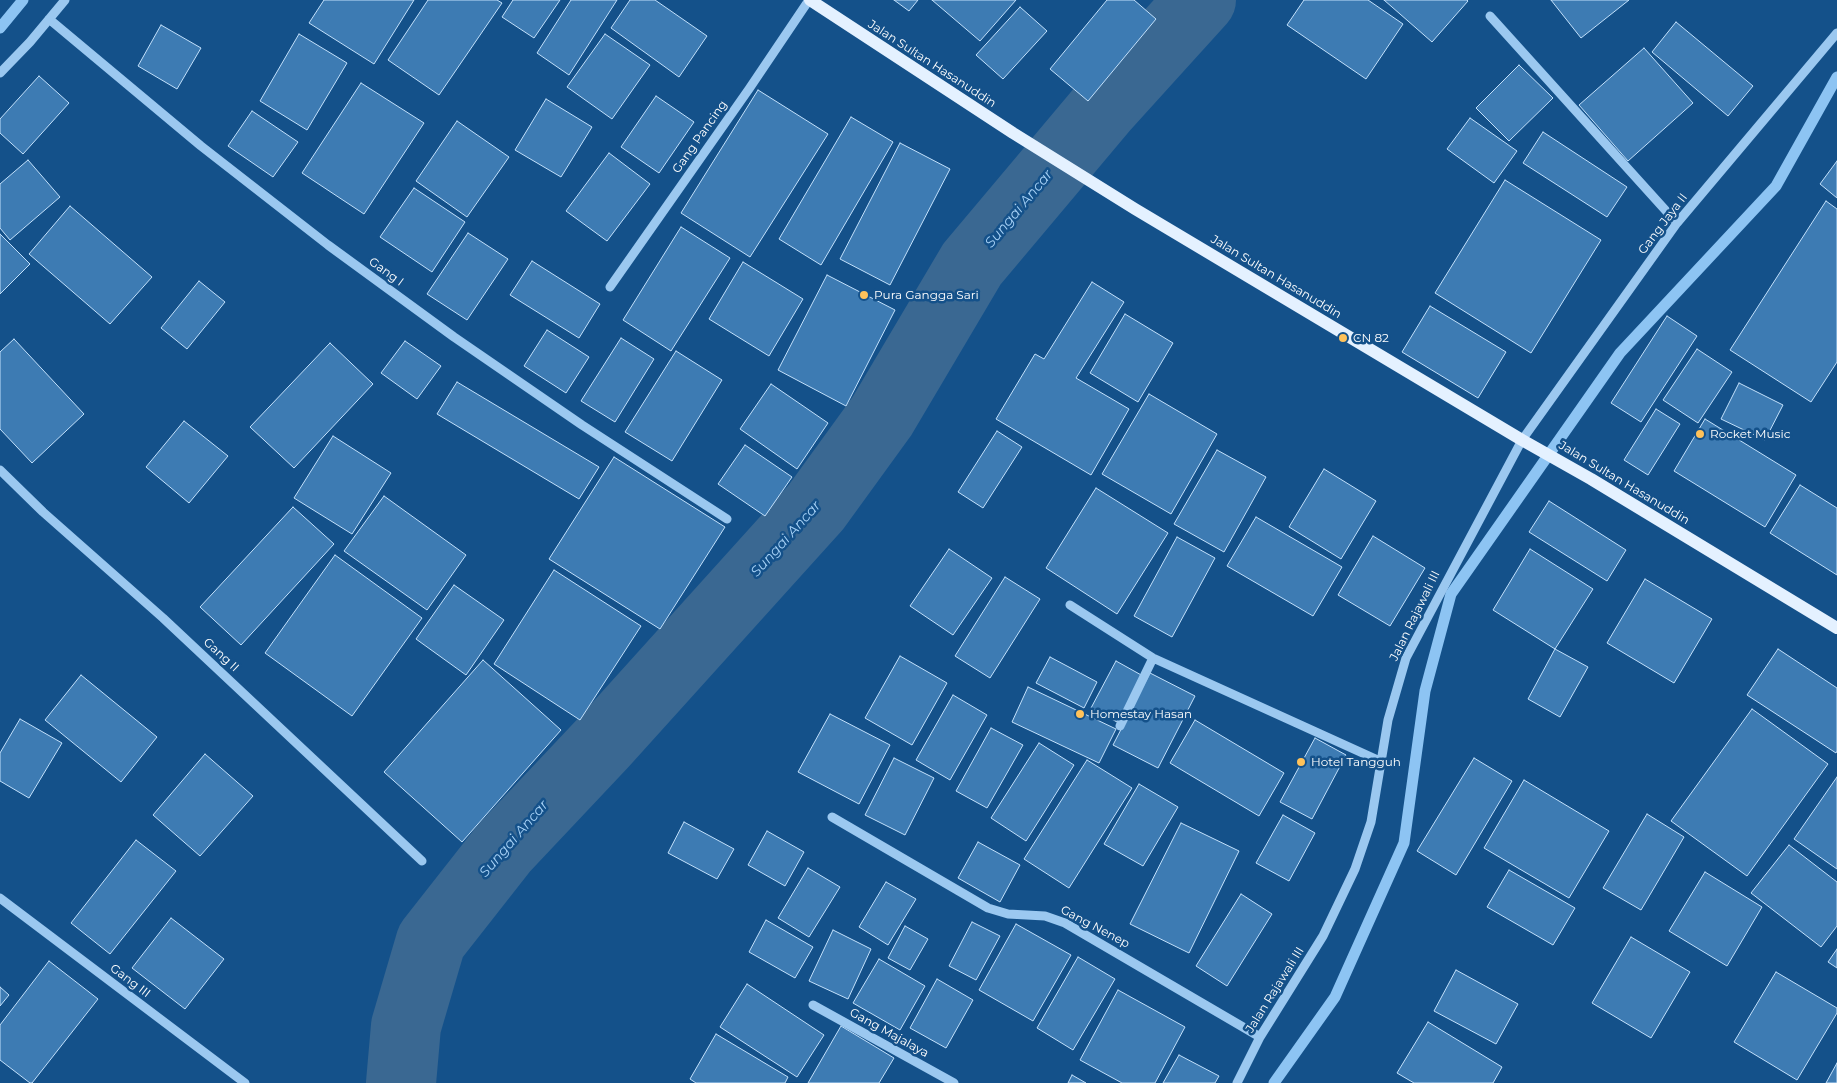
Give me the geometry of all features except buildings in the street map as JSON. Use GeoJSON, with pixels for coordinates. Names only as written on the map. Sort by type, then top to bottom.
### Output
{"type":"FeatureCollection","features":[{"type":"Feature","properties":{"kind":"main road","name":"Jalan Sultan Hasanuddin"},"geometry":{"type":"LineString","coordinates":[[809,0],[1013,133],[1134,209],[1522,440],[1591,479],[1837,628]]}},
{"type":"Feature","properties":{"kind":"street"},"geometry":{"type":"LineString","coordinates":[[0,72],[30,42],[65,0]]}},
{"type":"Feature","properties":{"kind":"street","name":"Gang Pancing"},"geometry":{"type":"LineString","coordinates":[[610,287],[749,90],[809,0]]}},
{"type":"Feature","properties":{"kind":"street"},"geometry":{"type":"LineString","coordinates":[[1490,16],[1677,223]]}},
{"type":"Feature","properties":{"kind":"street","name":"Gang I"},"geometry":{"type":"LineString","coordinates":[[49,19],[200,146],[328,245],[454,337],[558,409],[727,519]]}},
{"type":"Feature","properties":{"kind":"street","name":"Gang Jaya II"},"geometry":{"type":"LineString","coordinates":[[1522,440],[1677,223],[1837,33]]}},
{"type":"Feature","properties":{"kind":"street","name":"Jalan Rajawali III"},"geometry":{"type":"LineString","coordinates":[[1236,1083],[1260,1037],[1323,936],[1355,869],[1371,822],[1388,720],[1406,658],[1522,440]]}},
{"type":"Feature","properties":{"kind":"street","name":"Gang II"},"geometry":{"type":"LineString","coordinates":[[0,470],[43,512],[163,618],[422,861]]}},
{"type":"Feature","properties":{"kind":"street"},"geometry":{"type":"LineString","coordinates":[[1070,605],[1154,658],[1380,761]]}},
{"type":"Feature","properties":{"kind":"street"},"geometry":{"type":"LineString","coordinates":[[1120,726],[1154,658]]}},
{"type":"Feature","properties":{"kind":"street","name":"Gang Nenep"},"geometry":{"type":"LineString","coordinates":[[832,817],[988,908],[1008,914],[1045,916],[1065,923],[1260,1037]]}},
{"type":"Feature","properties":{"kind":"street","name":"Gang III"},"geometry":{"type":"LineString","coordinates":[[0,898],[245,1083]]}},
{"type":"Feature","properties":{"kind":"street","name":"Gang Majalaya"},"geometry":{"type":"LineString","coordinates":[[813,1005],[954,1083]]}},
{"type":"Feature","properties":{"kind":"waterway"},"geometry":{"type":"LineString","coordinates":[[0,28],[23,0]]}},
{"type":"Feature","properties":{"kind":"waterway","name":"Sungai Ancar"},"geometry":{"type":"LineString","coordinates":[[401,1083],[406,1026],[431,941],[504,848],[603,743],[816,507],[882,416],[972,264],[1104,107],[1201,0]]}},
{"type":"Feature","properties":{"kind":"waterway"},"geometry":{"type":"LineString","coordinates":[[1274,1083],[1335,997],[1404,843],[1425,691],[1451,594],[1620,353],[1776,186],[1837,77]]}},
{"type":"Feature","properties":{"kind":"place","name":"Pura Gangga Sari"},"geometry":{"type":"Point","coordinates":[864,295]}},
{"type":"Feature","properties":{"kind":"place","name":"CN 82"},"geometry":{"type":"Point","coordinates":[1343,338]}},
{"type":"Feature","properties":{"kind":"place","name":"Rocket Music"},"geometry":{"type":"Point","coordinates":[1700,434]}},
{"type":"Feature","properties":{"kind":"place","name":"Homestay Hasan"},"geometry":{"type":"Point","coordinates":[1080,714]}},
{"type":"Feature","properties":{"kind":"place","name":"Hotel Tangguh"},"geometry":{"type":"Point","coordinates":[1301,762]}}]}
